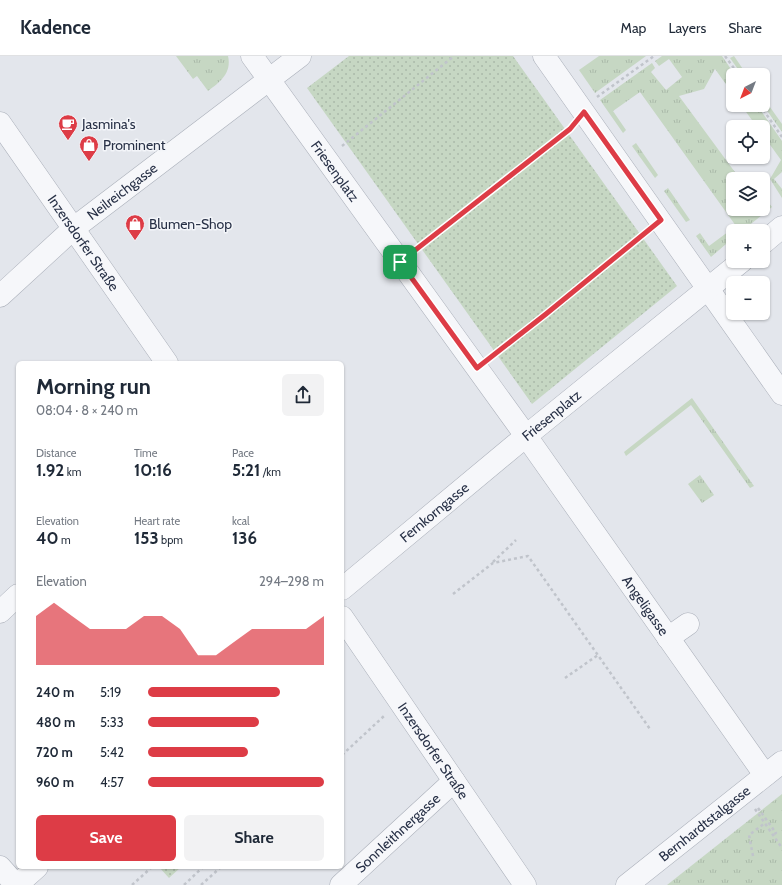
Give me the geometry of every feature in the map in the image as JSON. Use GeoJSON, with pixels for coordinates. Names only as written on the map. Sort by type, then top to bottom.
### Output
{"type":"FeatureCollection","features":[{"type":"Feature","properties":{"kind":"street"},"geometry":{"type":"LineString","coordinates":[[252,56],[269,81],[300,56]]}},
{"type":"Feature","properties":{"kind":"street"},"geometry":{"type":"LineString","coordinates":[[544,56],[661,220],[782,394]]}},
{"type":"Feature","properties":{"kind":"street","name":"Friesenplatz"},"geometry":{"type":"LineString","coordinates":[[269,81],[526,436],[709,289]]}},
{"type":"Feature","properties":{"kind":"street","name":"Neilreichgasse"},"geometry":{"type":"LineString","coordinates":[[0,296],[74,228],[269,81]]}},
{"type":"Feature","properties":{"kind":"street","name":"Inzersdorfer Straße"},"geometry":{"type":"LineString","coordinates":[[0,123],[166,361]]}},
{"type":"Feature","properties":{"kind":"street"},"geometry":{"type":"LineString","coordinates":[[770,237],[782,227]]}},
{"type":"Feature","properties":{"kind":"street"},"geometry":{"type":"LineString","coordinates":[[709,289],[734,268]]}},
{"type":"Feature","properties":{"kind":"street","name":"Fernkorngasse"},"geometry":{"type":"LineString","coordinates":[[344,587],[526,436]]}},
{"type":"Feature","properties":{"kind":"street","name":"Angeligasse"},"geometry":{"type":"LineString","coordinates":[[526,436],[765,775]]}},
{"type":"Feature","properties":{"kind":"street"},"geometry":{"type":"LineString","coordinates":[[0,612],[16,598]]}},
{"type":"Feature","properties":{"kind":"street","name":"Inzersdorfer Straße"},"geometry":{"type":"LineString","coordinates":[[344,620],[525,885]]}},
{"type":"Feature","properties":{"kind":"street"},"geometry":{"type":"LineString","coordinates":[[668,638],[688,624]]}},
{"type":"Feature","properties":{"kind":"street","name":"Bernhardtstalgasse"},"geometry":{"type":"LineString","coordinates":[[627,885],[782,762]]}},
{"type":"Feature","properties":{"kind":"street","name":"Sonnleithnergasse"},"geometry":{"type":"LineString","coordinates":[[341,885],[454,781]]}},
{"type":"Feature","properties":{"kind":"street"},"geometry":{"type":"LineString","coordinates":[[0,867],[16,885],[35,869]]}},
{"type":"Feature","properties":{"kind":"path"},"geometry":{"type":"LineString","coordinates":[[326,159],[454,56]]}},
{"type":"Feature","properties":{"kind":"path"},"geometry":{"type":"LineString","coordinates":[[400,262],[570,129],[595,98],[654,56]]}},
{"type":"Feature","properties":{"kind":"path"},"geometry":{"type":"LineString","coordinates":[[725,56],[734,68]]}},
{"type":"Feature","properties":{"kind":"path"},"geometry":{"type":"LineString","coordinates":[[765,112],[782,137]]}},
{"type":"Feature","properties":{"kind":"path"},"geometry":{"type":"LineString","coordinates":[[477,368],[661,220]]}},
{"type":"Feature","properties":{"kind":"path"},"geometry":{"type":"LineString","coordinates":[[453,594],[493,562],[516,540]]}},
{"type":"Feature","properties":{"kind":"path"},"geometry":{"type":"LineString","coordinates":[[493,562],[528,556],[650,729]]}},
{"type":"Feature","properties":{"kind":"path"},"geometry":{"type":"LineString","coordinates":[[565,678],[598,655]]}},
{"type":"Feature","properties":{"kind":"path"},"geometry":{"type":"LineString","coordinates":[[344,753],[400,702]]}},
{"type":"Feature","properties":{"kind":"path"},"geometry":{"type":"LineString","coordinates":[[755,809],[782,848]]}},
{"type":"Feature","properties":{"kind":"path"},"geometry":{"type":"LineString","coordinates":[[761,811],[776,833],[774,835]]}},
{"type":"Feature","properties":{"kind":"path"},"geometry":{"type":"LineString","coordinates":[[753,856],[750,835],[765,823]]}},
{"type":"Feature","properties":{"kind":"path"},"geometry":{"type":"LineString","coordinates":[[132,885],[150,869]]}},
{"type":"Feature","properties":{"kind":"path"},"geometry":{"type":"LineString","coordinates":[[184,885],[201,869]]}},
{"type":"Feature","properties":{"kind":"path"},"geometry":{"type":"LineString","coordinates":[[201,885],[218,869]]}},
{"type":"Feature","properties":{"kind":"green space"},"geometry":{"type":"Polygon","coordinates":[[[176,56],[228,56],[229,62],[227,72],[217,84],[208,91],[197,76],[193,79],[176,56]]]}},
{"type":"Feature","properties":{"kind":"green space"},"geometry":{"type":"Polygon","coordinates":[[[349,56],[513,56],[677,286],[532,404],[307,88],[349,56]]]}},
{"type":"Feature","properties":{"kind":"green space"},"geometry":{"type":"Polygon","coordinates":[[[599,56],[646,56],[595,93],[579,70],[599,56]]]}},
{"type":"Feature","properties":{"kind":"green space"},"geometry":{"type":"Polygon","coordinates":[[[662,56],[722,56],[730,68],[726,68],[726,84],[715,69],[704,89],[679,96],[726,160],[726,164],[729,164],[735,172],[726,172],[726,212],[640,92],[613,111],[626,130],[623,133],[600,100],[652,63],[655,68],[651,72],[666,90],[682,77],[669,59],[659,66],[655,61],[662,56]]]}},
{"type":"Feature","properties":{"kind":"green space"},"geometry":{"type":"Polygon","coordinates":[[[734,56],[742,68],[737,68],[730,58],[734,56]]]}},
{"type":"Feature","properties":{"kind":"green space"},"geometry":{"type":"Polygon","coordinates":[[[770,107],[782,124],[782,132],[768,112],[770,112],[770,107]]]}},
{"type":"Feature","properties":{"kind":"green space"},"geometry":{"type":"Polygon","coordinates":[[[746,112],[762,112],[767,120],[752,120],[746,112]]]}},
{"type":"Feature","properties":{"kind":"green space"},"geometry":{"type":"Polygon","coordinates":[[[770,124],[782,141],[782,172],[774,179],[782,189],[782,198],[770,179],[781,160],[770,145],[770,124]]]}},
{"type":"Feature","properties":{"kind":"green space"},"geometry":{"type":"Polygon","coordinates":[[[636,143],[658,175],[655,178],[632,146],[636,143]]]}},
{"type":"Feature","properties":{"kind":"green space"},"geometry":{"type":"Polygon","coordinates":[[[668,188],[690,220],[686,222],[664,191],[668,188]]]}},
{"type":"Feature","properties":{"kind":"green space"},"geometry":{"type":"Polygon","coordinates":[[[729,216],[761,216],[751,224],[735,224],[729,216]]]}},
{"type":"Feature","properties":{"kind":"green space"},"geometry":{"type":"Polygon","coordinates":[[[700,233],[709,246],[726,233],[726,244],[711,257],[696,236],[700,233]]]}},
{"type":"Feature","properties":{"kind":"green space"},"geometry":{"type":"Polygon","coordinates":[[[692,398],[754,486],[750,488],[691,405],[626,456],[624,452],[692,398]]]}},
{"type":"Feature","properties":{"kind":"green space"},"geometry":{"type":"Polygon","coordinates":[[[700,475],[714,495],[702,503],[688,484],[700,475]]]}},
{"type":"Feature","properties":{"kind":"green space"},"geometry":{"type":"Polygon","coordinates":[[[782,794],[782,885],[667,885],[782,794]]]}},
{"type":"Feature","properties":{"kind":"green space"},"geometry":{"type":"Polygon","coordinates":[[[161,869],[179,869],[169,878],[161,869]]]}},
{"type":"Feature","properties":{"kind":"place","name":"Jasmina's"},"geometry":{"type":"Point","coordinates":[68,141]}},
{"type":"Feature","properties":{"kind":"place","name":"Prominent"},"geometry":{"type":"Point","coordinates":[89,162]}},
{"type":"Feature","properties":{"kind":"place","name":"Blumen-Shop"},"geometry":{"type":"Point","coordinates":[135,241]}},
{"type":"Feature","properties":{"kind":"route"},"geometry":{"type":"LineString","coordinates":[[584,112],[661,220],[477,368],[400,262],[570,129],[584,112]]}}]}
